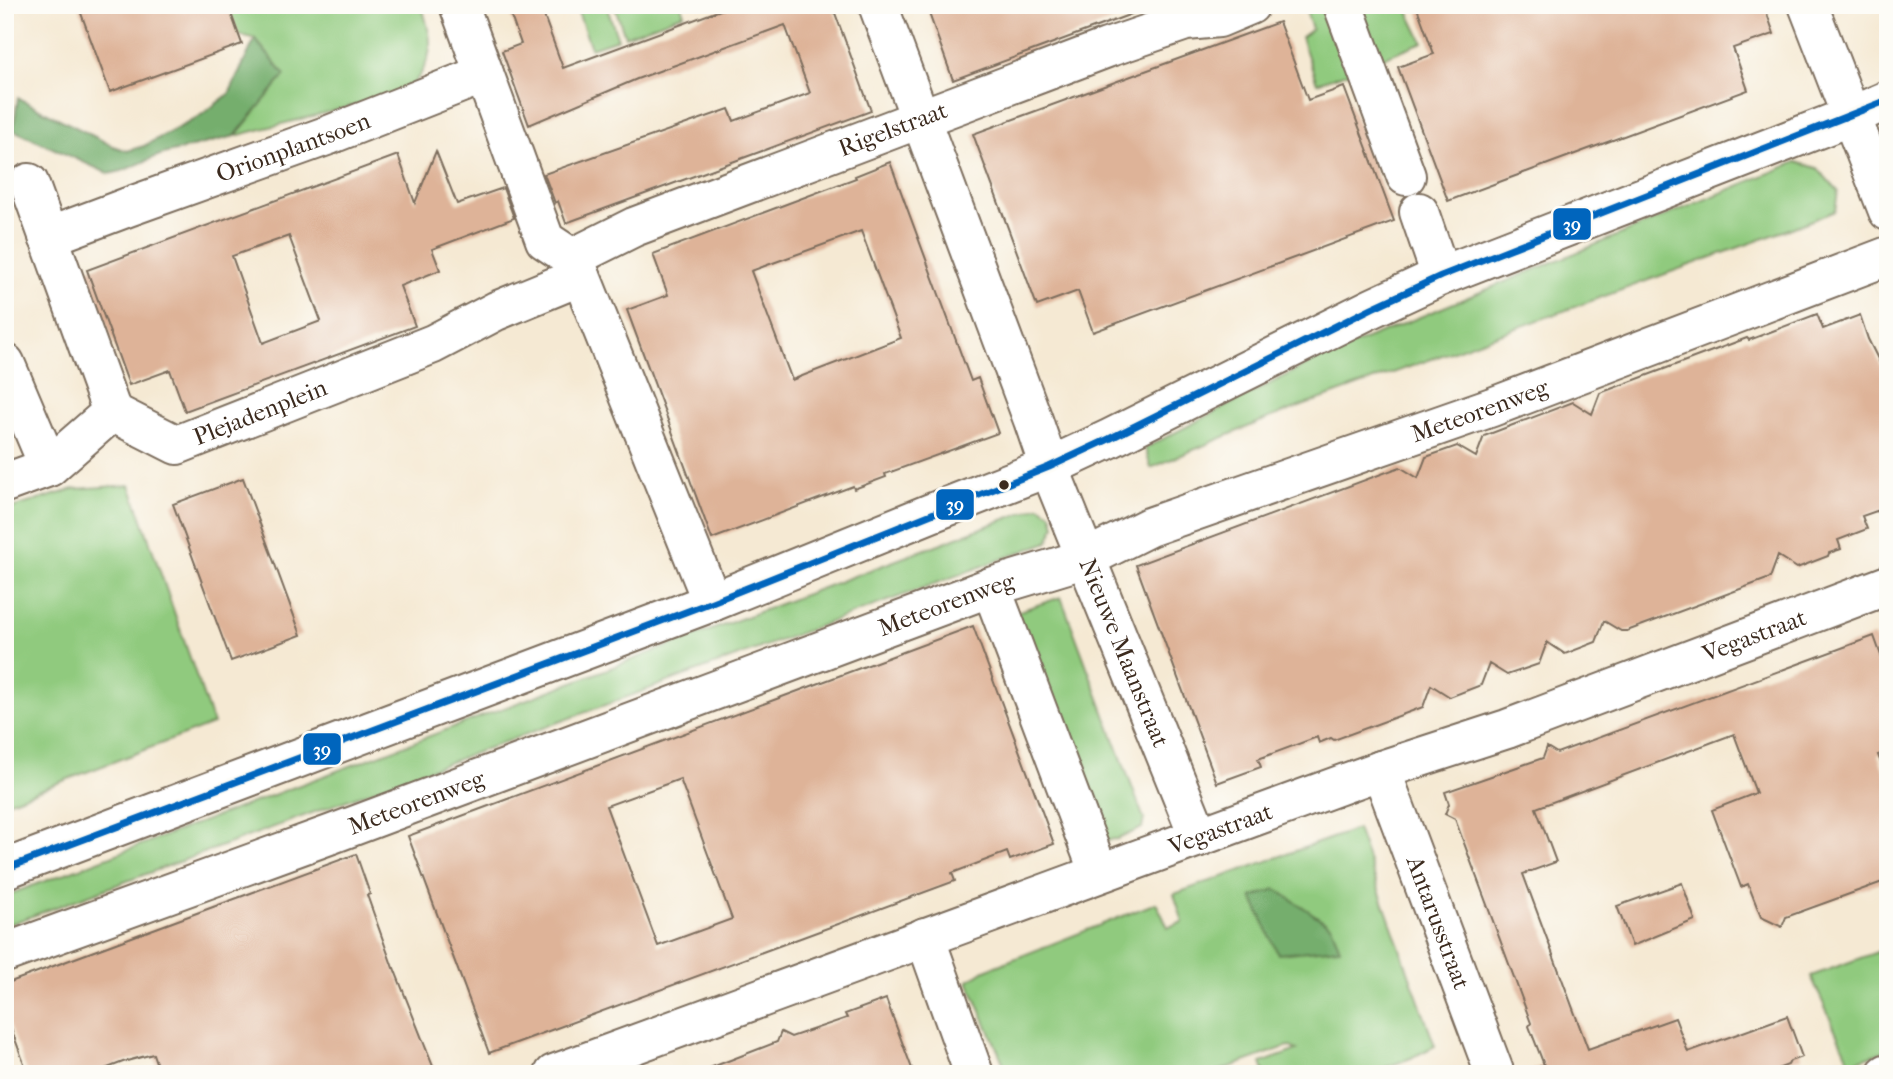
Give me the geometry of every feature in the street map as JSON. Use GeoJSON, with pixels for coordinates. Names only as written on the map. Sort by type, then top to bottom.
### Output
{"type":"FeatureCollection","features":[{"type":"Feature","properties":{"kind":"street"},"geometry":{"type":"LineString","coordinates":[[459,5],[545,240],[577,267],[712,602]]}},
{"type":"Feature","properties":{"kind":"street","name":"Nieuwe Maanstraat"},"geometry":{"type":"LineString","coordinates":[[878,5],[1049,467],[1199,837]]}},
{"type":"Feature","properties":{"kind":"street"},"geometry":{"type":"LineString","coordinates":[[1343,5],[1406,176]]}},
{"type":"Feature","properties":{"kind":"street"},"geometry":{"type":"LineString","coordinates":[[1808,5],[1888,211]]}},
{"type":"Feature","properties":{"kind":"street","name":"Rigelstraat"},"geometry":{"type":"LineString","coordinates":[[577,267],[634,228],[1107,48],[1228,9]]}},
{"type":"Feature","properties":{"kind":"street","name":"Orionplantsoen"},"geometry":{"type":"LineString","coordinates":[[48,237],[329,135],[484,74]]}},
{"type":"Feature","properties":{"kind":"street"},"geometry":{"type":"LineString","coordinates":[[5,869],[712,602],[1049,467],[1441,275],[1888,100]]}},
{"type":"Feature","properties":{"kind":"street"},"geometry":{"type":"LineString","coordinates":[[17,176],[99,218]]}},
{"type":"Feature","properties":{"kind":"street"},"geometry":{"type":"LineString","coordinates":[[5,482],[49,467],[112,412],[48,237],[17,176]]}},
{"type":"Feature","properties":{"kind":"street"},"geometry":{"type":"LineString","coordinates":[[1419,212],[1441,275]]}},
{"type":"Feature","properties":{"kind":"street","name":"Meteorenweg"},"geometry":{"type":"LineString","coordinates":[[5,953],[332,834],[990,587],[1087,558],[1149,527],[1492,407],[1888,256]]}},
{"type":"Feature","properties":{"kind":"street","name":"Plejadenplein"},"geometry":{"type":"LineString","coordinates":[[112,412],[177,445],[433,345],[577,267]]}},
{"type":"Feature","properties":{"kind":"street"},"geometry":{"type":"LineString","coordinates":[[5,363],[49,467]]}},
{"type":"Feature","properties":{"kind":"street","name":"Vegastraat"},"geometry":{"type":"LineString","coordinates":[[554,1074],[1381,770],[1507,729],[1888,585]]}},
{"type":"Feature","properties":{"kind":"street"},"geometry":{"type":"LineString","coordinates":[[990,587],[1099,873]]}},
{"type":"Feature","properties":{"kind":"street","name":"Antarusstraat"},"geometry":{"type":"LineString","coordinates":[[1381,770],[1495,1074]]}},
{"type":"Feature","properties":{"kind":"street"},"geometry":{"type":"LineString","coordinates":[[925,937],[974,1074]]}},
{"type":"Feature","properties":{"kind":"green space"},"geometry":{"type":"Polygon","coordinates":[[[140,5],[422,5],[430,40],[428,59],[422,72],[403,93],[235,136],[284,75],[255,39],[140,5]]]}},
{"type":"Feature","properties":{"kind":"green space"},"geometry":{"type":"Polygon","coordinates":[[[596,5],[606,5],[618,39],[591,48],[578,12],[596,5]]]}},
{"type":"Feature","properties":{"kind":"green space"},"geometry":{"type":"Polygon","coordinates":[[[614,5],[681,5],[684,14],[625,36],[614,5]]]}},
{"type":"Feature","properties":{"kind":"green space"},"geometry":{"type":"Polygon","coordinates":[[[1304,5],[1333,5],[1356,70],[1317,83],[1301,37],[1312,29],[1304,5]]]}},
{"type":"Feature","properties":{"kind":"green space"},"geometry":{"type":"Polygon","coordinates":[[[1354,5],[1405,5],[1423,42],[1375,61],[1354,5]]]}},
{"type":"Feature","properties":{"kind":"green space"},"geometry":{"type":"Polygon","coordinates":[[[255,39],[285,75],[235,136],[160,155],[109,174],[13,130],[18,98],[113,146],[127,151],[144,146],[197,118],[229,94],[255,39]]]}},
{"type":"Feature","properties":{"kind":"green space"},"geometry":{"type":"Polygon","coordinates":[[[1796,162],[1817,168],[1838,191],[1835,211],[1269,418],[1151,468],[1145,448],[1318,359],[1796,162]]]}},
{"type":"Feature","properties":{"kind":"green space"},"geometry":{"type":"Polygon","coordinates":[[[130,485],[213,724],[5,803],[5,510],[74,489],[130,485]]]}},
{"type":"Feature","properties":{"kind":"green space"},"geometry":{"type":"Polygon","coordinates":[[[1040,506],[1052,514],[1055,526],[1048,542],[5,926],[5,896],[1040,506]]]}},
{"type":"Feature","properties":{"kind":"green space"},"geometry":{"type":"Polygon","coordinates":[[[1061,597],[1144,819],[1142,828],[1118,839],[1101,840],[1016,612],[1061,597]]]}},
{"type":"Feature","properties":{"kind":"green space"},"geometry":{"type":"Polygon","coordinates":[[[1357,829],[1435,1046],[1368,1074],[1265,1074],[1261,1063],[1297,1050],[1288,1046],[1211,1074],[1008,1074],[968,981],[983,971],[1156,903],[1168,927],[1183,922],[1174,894],[1357,829]]]}},
{"type":"Feature","properties":{"kind":"green space"},"geometry":{"type":"Polygon","coordinates":[[[1276,889],[1331,926],[1340,948],[1278,954],[1252,897],[1276,889]]]}},
{"type":"Feature","properties":{"kind":"green space"},"geometry":{"type":"Polygon","coordinates":[[[1888,948],[1888,1050],[1850,1063],[1811,976],[1888,948]]]}},
{"type":"Feature","properties":{"kind":"building"},"geometry":{"type":"Polygon","coordinates":[[[78,5],[228,5],[242,44],[110,92],[78,5]]]}},
{"type":"Feature","properties":{"kind":"building"},"geometry":{"type":"Polygon","coordinates":[[[507,5],[540,5],[563,68],[734,5],[832,5],[871,111],[566,223],[544,174],[729,109],[734,121],[810,93],[785,25],[637,79],[529,125],[502,51],[521,44],[507,5]]]}},
{"type":"Feature","properties":{"kind":"building"},"geometry":{"type":"Polygon","coordinates":[[[926,5],[1144,5],[1145,9],[953,80],[926,5]]]}},
{"type":"Feature","properties":{"kind":"building"},"geometry":{"type":"Polygon","coordinates":[[[1416,5],[1764,5],[1774,34],[1733,48],[1748,90],[1448,201],[1398,67],[1434,54],[1416,5]]]}},
{"type":"Feature","properties":{"kind":"building"},"geometry":{"type":"Polygon","coordinates":[[[1279,22],[1308,100],[1344,87],[1394,221],[1093,332],[1078,291],[1037,306],[973,134],[1279,22]]]}},
{"type":"Feature","properties":{"kind":"building"},"geometry":{"type":"Polygon","coordinates":[[[436,151],[457,204],[503,188],[514,218],[432,249],[440,270],[400,286],[415,326],[185,411],[170,370],[129,385],[87,270],[398,155],[415,203],[436,151]],[[289,236],[232,256],[263,343],[321,321],[289,236]]]}},
{"type":"Feature","properties":{"kind":"building"},"geometry":{"type":"Polygon","coordinates":[[[890,162],[971,381],[978,378],[998,433],[885,474],[886,477],[854,489],[853,486],[712,539],[627,310],[668,295],[653,254],[856,178],[855,176],[890,162]],[[861,231],[751,271],[792,380],[901,338],[861,231]]]}},
{"type":"Feature","properties":{"kind":"building"},"geometry":{"type":"Polygon","coordinates":[[[1817,314],[1823,329],[1860,315],[1868,339],[1888,379],[1888,507],[1862,516],[1867,529],[1838,540],[1841,549],[1797,568],[1778,556],[1770,578],[1627,631],[1621,631],[1604,621],[1596,642],[1565,654],[1547,642],[1539,664],[1507,675],[1489,664],[1481,685],[1450,697],[1431,685],[1423,707],[1334,740],[1331,738],[1319,743],[1317,737],[1258,759],[1261,767],[1217,783],[1136,565],[1400,467],[1418,478],[1426,457],[1457,446],[1476,457],[1484,436],[1573,402],[1592,414],[1600,393],[1817,314]]]}},
{"type":"Feature","properties":{"kind":"building"},"geometry":{"type":"Polygon","coordinates":[[[243,478],[301,635],[231,661],[173,504],[243,478]]]}},
{"type":"Feature","properties":{"kind":"building"},"geometry":{"type":"Polygon","coordinates":[[[973,626],[1054,844],[1010,860],[1007,852],[952,873],[955,881],[489,1053],[408,836],[973,626]],[[680,779],[606,806],[658,946],[732,919],[680,779]]]}},
{"type":"Feature","properties":{"kind":"building"},"geometry":{"type":"Polygon","coordinates":[[[1874,636],[1888,675],[1888,752],[1878,755],[1888,782],[1888,880],[1786,917],[1782,927],[1761,917],[1748,884],[1741,887],[1712,810],[1756,793],[1734,734],[1536,808],[1556,862],[1523,874],[1588,1049],[1675,1018],[1688,1052],[1787,1016],[1802,1057],[1764,1074],[1532,1074],[1531,1070],[1544,1065],[1455,819],[1445,814],[1449,804],[1445,792],[1543,758],[1547,747],[1557,753],[1874,636]]]}},
{"type":"Feature","properties":{"kind":"building"},"geometry":{"type":"Polygon","coordinates":[[[356,854],[370,894],[367,895],[393,968],[436,1074],[160,1074],[153,1054],[92,1074],[28,1074],[5,1012],[5,984],[356,854]]]}},
{"type":"Feature","properties":{"kind":"building"},"geometry":{"type":"Polygon","coordinates":[[[1682,883],[1695,920],[1632,946],[1617,906],[1682,883]]]}},
{"type":"Feature","properties":{"kind":"building"},"geometry":{"type":"Polygon","coordinates":[[[886,999],[914,1074],[702,1074],[702,1071],[777,1042],[781,1032],[791,1037],[847,1018],[845,1014],[886,999]]]}},
{"type":"Feature","properties":{"kind":"transit line","name":"39"},"geometry":{"type":"LineString","coordinates":[[5,869],[712,602],[1049,467],[1441,276],[1888,100]]}}]}
